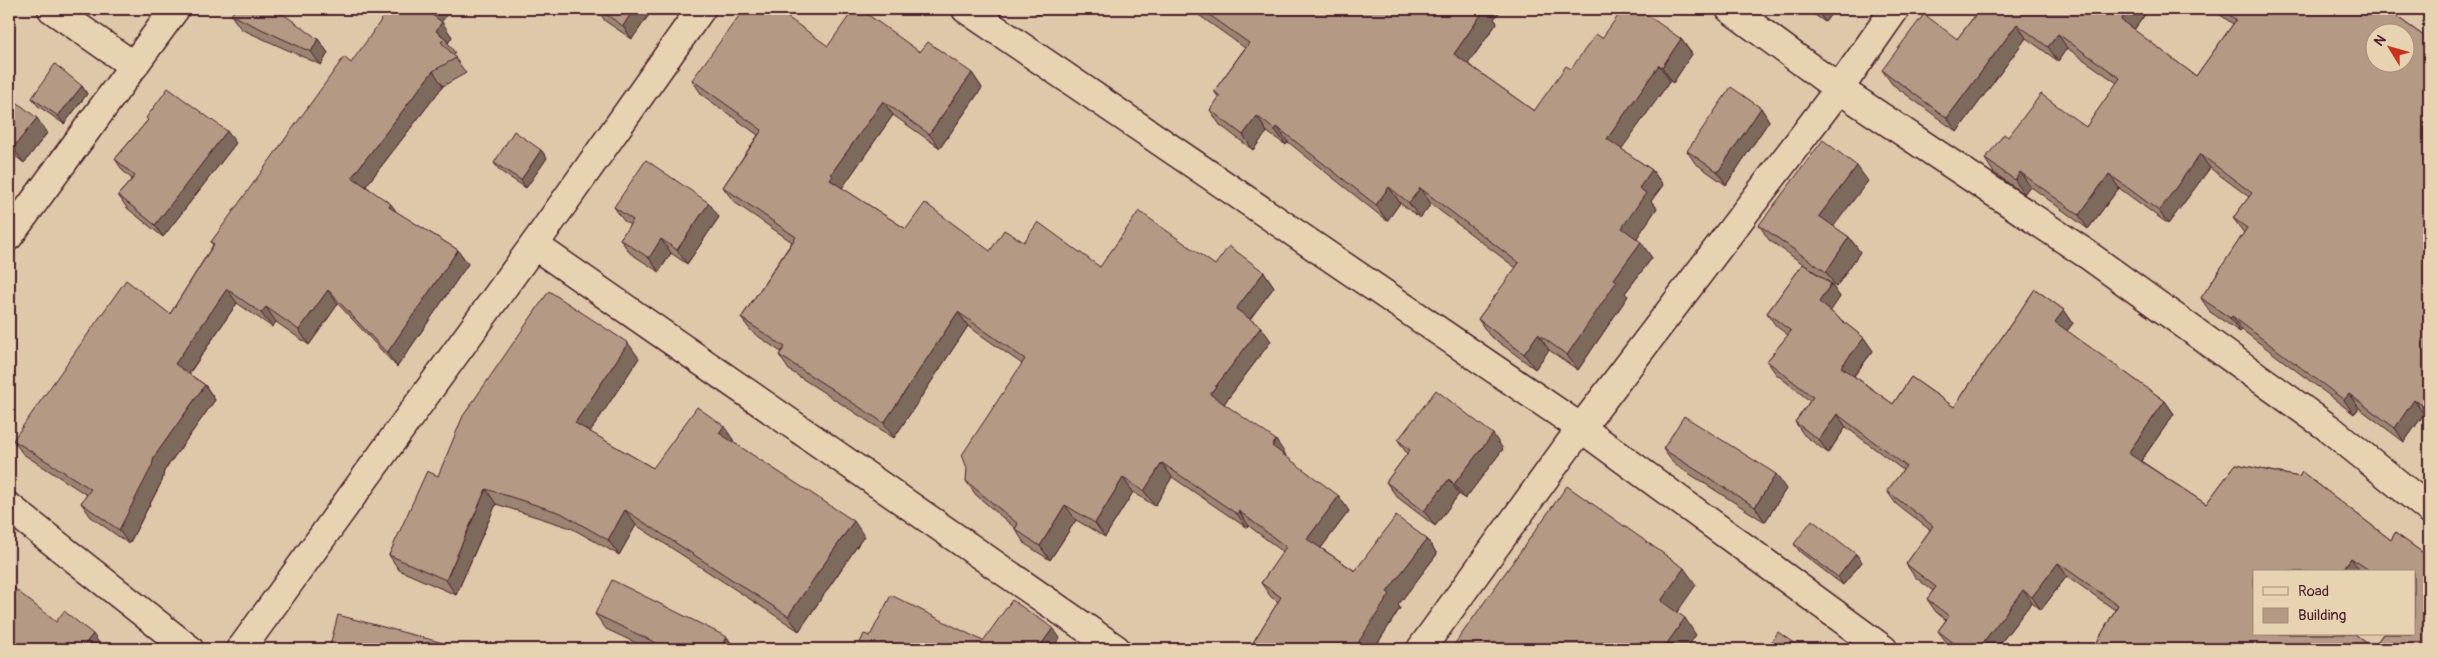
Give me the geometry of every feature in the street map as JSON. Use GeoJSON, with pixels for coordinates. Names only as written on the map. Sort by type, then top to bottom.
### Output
{"type":"FeatureCollection","features":[{"type":"Feature","properties":{"kind":"street"},"geometry":{"type":"LineString","coordinates":[[52,9],[134,66]]}},
{"type":"Feature","properties":{"kind":"street"},"geometry":{"type":"LineString","coordinates":[[9,236],[174,9]]}},
{"type":"Feature","properties":{"kind":"street"},"geometry":{"type":"LineString","coordinates":[[241,649],[534,245],[701,9]]}},
{"type":"Feature","properties":{"kind":"street"},"geometry":{"type":"LineString","coordinates":[[966,9],[1581,428],[1883,649]]}},
{"type":"Feature","properties":{"kind":"street"},"geometry":{"type":"LineString","coordinates":[[1730,9],[1839,89],[2088,255],[2330,429],[2429,509]]}},
{"type":"Feature","properties":{"kind":"street"},"geometry":{"type":"LineString","coordinates":[[1421,649],[1581,428],[1839,89],[1896,9]]}},
{"type":"Feature","properties":{"kind":"street"},"geometry":{"type":"LineString","coordinates":[[534,245],[1116,649]]}},
{"type":"Feature","properties":{"kind":"street"},"geometry":{"type":"LineString","coordinates":[[9,507],[189,649]]}},
{"type":"Feature","properties":{"kind":"building"},"geometry":{"type":"Polygon","coordinates":[[[235,9],[276,9],[318,39],[311,52],[231,15],[235,9]]]}},
{"type":"Feature","properties":{"kind":"building"},"geometry":{"type":"Polygon","coordinates":[[[389,9],[430,9],[428,12],[442,22],[436,31],[445,38],[441,42],[456,58],[433,71],[352,177],[391,204],[389,207],[458,250],[387,353],[328,290],[299,330],[266,307],[261,313],[227,289],[175,364],[205,385],[154,457],[152,466],[119,530],[81,503],[91,489],[13,440],[126,280],[170,314],[214,244],[211,242],[344,57],[351,63],[389,9]]]}},
{"type":"Feature","properties":{"kind":"building"},"geometry":{"type":"Polygon","coordinates":[[[598,9],[634,9],[623,26],[598,9]]]}},
{"type":"Feature","properties":{"kind":"building"},"geometry":{"type":"Polygon","coordinates":[[[744,9],[776,9],[828,46],[854,9],[860,9],[920,52],[928,42],[972,73],[929,134],[883,101],[831,174],[833,176],[830,180],[906,229],[925,203],[990,251],[1004,230],[1024,242],[1038,222],[1100,267],[1139,211],[1215,265],[1229,246],[1264,272],[1236,309],[1261,327],[1210,394],[1276,440],[1272,446],[1339,496],[1307,539],[1355,571],[1396,516],[1427,539],[1387,592],[1390,594],[1354,649],[1249,649],[1281,597],[1261,583],[1286,547],[1239,511],[1237,514],[1162,463],[1144,491],[1123,478],[1095,523],[1065,505],[1040,546],[1015,529],[1018,524],[966,481],[967,468],[962,455],[1025,359],[958,312],[884,423],[779,355],[785,347],[741,318],[796,237],[723,187],[762,130],[692,80],[744,9]]]}},
{"type":"Feature","properties":{"kind":"building"},"geometry":{"type":"Polygon","coordinates":[[[1201,9],[1485,9],[1454,54],[1534,111],[1566,66],[1571,69],[1596,34],[1602,38],[1623,9],[1631,9],[1637,12],[1639,9],[1681,39],[1662,67],[1659,65],[1607,139],[1652,170],[1639,188],[1646,193],[1622,228],[1641,242],[1614,279],[1617,281],[1567,355],[1538,334],[1524,354],[1478,319],[1519,263],[1420,188],[1409,203],[1389,187],[1376,205],[1277,127],[1275,130],[1257,116],[1243,135],[1210,110],[1220,96],[1214,91],[1249,43],[1201,9]]]}},
{"type":"Feature","properties":{"kind":"building"},"geometry":{"type":"Polygon","coordinates":[[[1980,9],[2129,9],[2121,20],[2196,76],[2236,20],[2221,9],[2386,9],[2404,22],[2366,22],[2366,72],[2416,72],[2416,30],[2429,38],[2429,393],[2421,405],[2414,400],[2395,428],[2349,394],[2344,400],[2232,316],[2230,318],[2201,298],[2247,228],[2233,218],[2252,193],[2200,154],[2159,211],[2109,174],[2079,215],[2020,172],[2015,180],[1985,159],[2004,134],[2008,137],[2041,94],[2086,127],[2120,78],[2058,34],[2048,47],[2017,24],[1947,118],[1882,70],[1924,14],[1957,39],[1980,9]]]}},
{"type":"Feature","properties":{"kind":"building"},"geometry":{"type":"Polygon","coordinates":[[[55,64],[82,86],[58,116],[32,98],[55,64]]]}},
{"type":"Feature","properties":{"kind":"building"},"geometry":{"type":"Polygon","coordinates":[[[1731,87],[1761,108],[1718,172],[1687,151],[1731,87]]]}},
{"type":"Feature","properties":{"kind":"building"},"geometry":{"type":"Polygon","coordinates":[[[168,88],[227,131],[155,225],[118,195],[135,176],[115,159],[148,120],[146,118],[168,88]]]}},
{"type":"Feature","properties":{"kind":"building"},"geometry":{"type":"Polygon","coordinates":[[[9,96],[37,118],[13,148],[9,144],[9,96]]]}},
{"type":"Feature","properties":{"kind":"building"},"geometry":{"type":"Polygon","coordinates":[[[514,131],[541,150],[521,180],[494,163],[514,131]]]}},
{"type":"Feature","properties":{"kind":"building"},"geometry":{"type":"Polygon","coordinates":[[[1823,140],[1857,166],[1819,216],[1849,237],[1826,272],[1759,225],[1823,140]]]}},
{"type":"Feature","properties":{"kind":"building"},"geometry":{"type":"Polygon","coordinates":[[[646,160],[709,203],[677,250],[661,239],[649,258],[620,239],[633,220],[614,207],[646,160]]]}},
{"type":"Feature","properties":{"kind":"building"},"geometry":{"type":"Polygon","coordinates":[[[1803,264],[1831,284],[1819,302],[1864,338],[1841,367],[1893,404],[1911,377],[1954,407],[2035,289],[2064,310],[2055,322],[2165,401],[2128,453],[2206,504],[2236,464],[2299,477],[2302,472],[2391,540],[2395,533],[2429,557],[2429,649],[2093,649],[2118,605],[2058,563],[2032,597],[2023,590],[1978,649],[1962,649],[1938,631],[1949,616],[1927,599],[1936,587],[1906,564],[1933,526],[1887,491],[1906,466],[1837,414],[1819,440],[1795,422],[1813,397],[1767,361],[1791,331],[1767,313],[1803,264]]]}},
{"type":"Feature","properties":{"kind":"building"},"geometry":{"type":"Polygon","coordinates":[[[549,291],[628,343],[575,423],[653,468],[697,407],[724,426],[719,433],[854,521],[788,616],[625,510],[608,540],[561,513],[486,489],[446,580],[389,555],[427,471],[438,476],[463,416],[549,291]]]}},
{"type":"Feature","properties":{"kind":"building"},"geometry":{"type":"Polygon","coordinates":[[[1436,390],[1493,434],[1454,484],[1449,479],[1424,511],[1386,482],[1410,450],[1398,440],[1436,390]]]}},
{"type":"Feature","properties":{"kind":"building"},"geometry":{"type":"Polygon","coordinates":[[[1684,416],[1776,474],[1755,507],[1663,449],[1684,416]]]}},
{"type":"Feature","properties":{"kind":"building"},"geometry":{"type":"Polygon","coordinates":[[[1567,486],[1684,568],[1661,601],[1685,618],[1663,649],[1451,649],[1567,486]]]}},
{"type":"Feature","properties":{"kind":"building"},"geometry":{"type":"Polygon","coordinates":[[[1812,520],[1856,554],[1838,577],[1794,544],[1812,520]]]}},
{"type":"Feature","properties":{"kind":"building"},"geometry":{"type":"Polygon","coordinates":[[[612,580],[727,637],[721,649],[669,649],[595,614],[612,580]]]}},
{"type":"Feature","properties":{"kind":"building"},"geometry":{"type":"Polygon","coordinates":[[[9,584],[56,622],[64,611],[93,634],[81,649],[9,649],[9,584]]]}},
{"type":"Feature","properties":{"kind":"building"},"geometry":{"type":"Polygon","coordinates":[[[891,595],[983,641],[1012,600],[1053,628],[1040,646],[1045,649],[857,649],[864,634],[870,636],[891,595]]]}},
{"type":"Feature","properties":{"kind":"building"},"geometry":{"type":"Polygon","coordinates":[[[338,615],[466,649],[329,649],[338,615]]]}},
{"type":"Feature","properties":{"kind":"building"},"geometry":{"type":"Polygon","coordinates":[[[1778,632],[1802,649],[1767,649],[1778,632]]]}}]}
